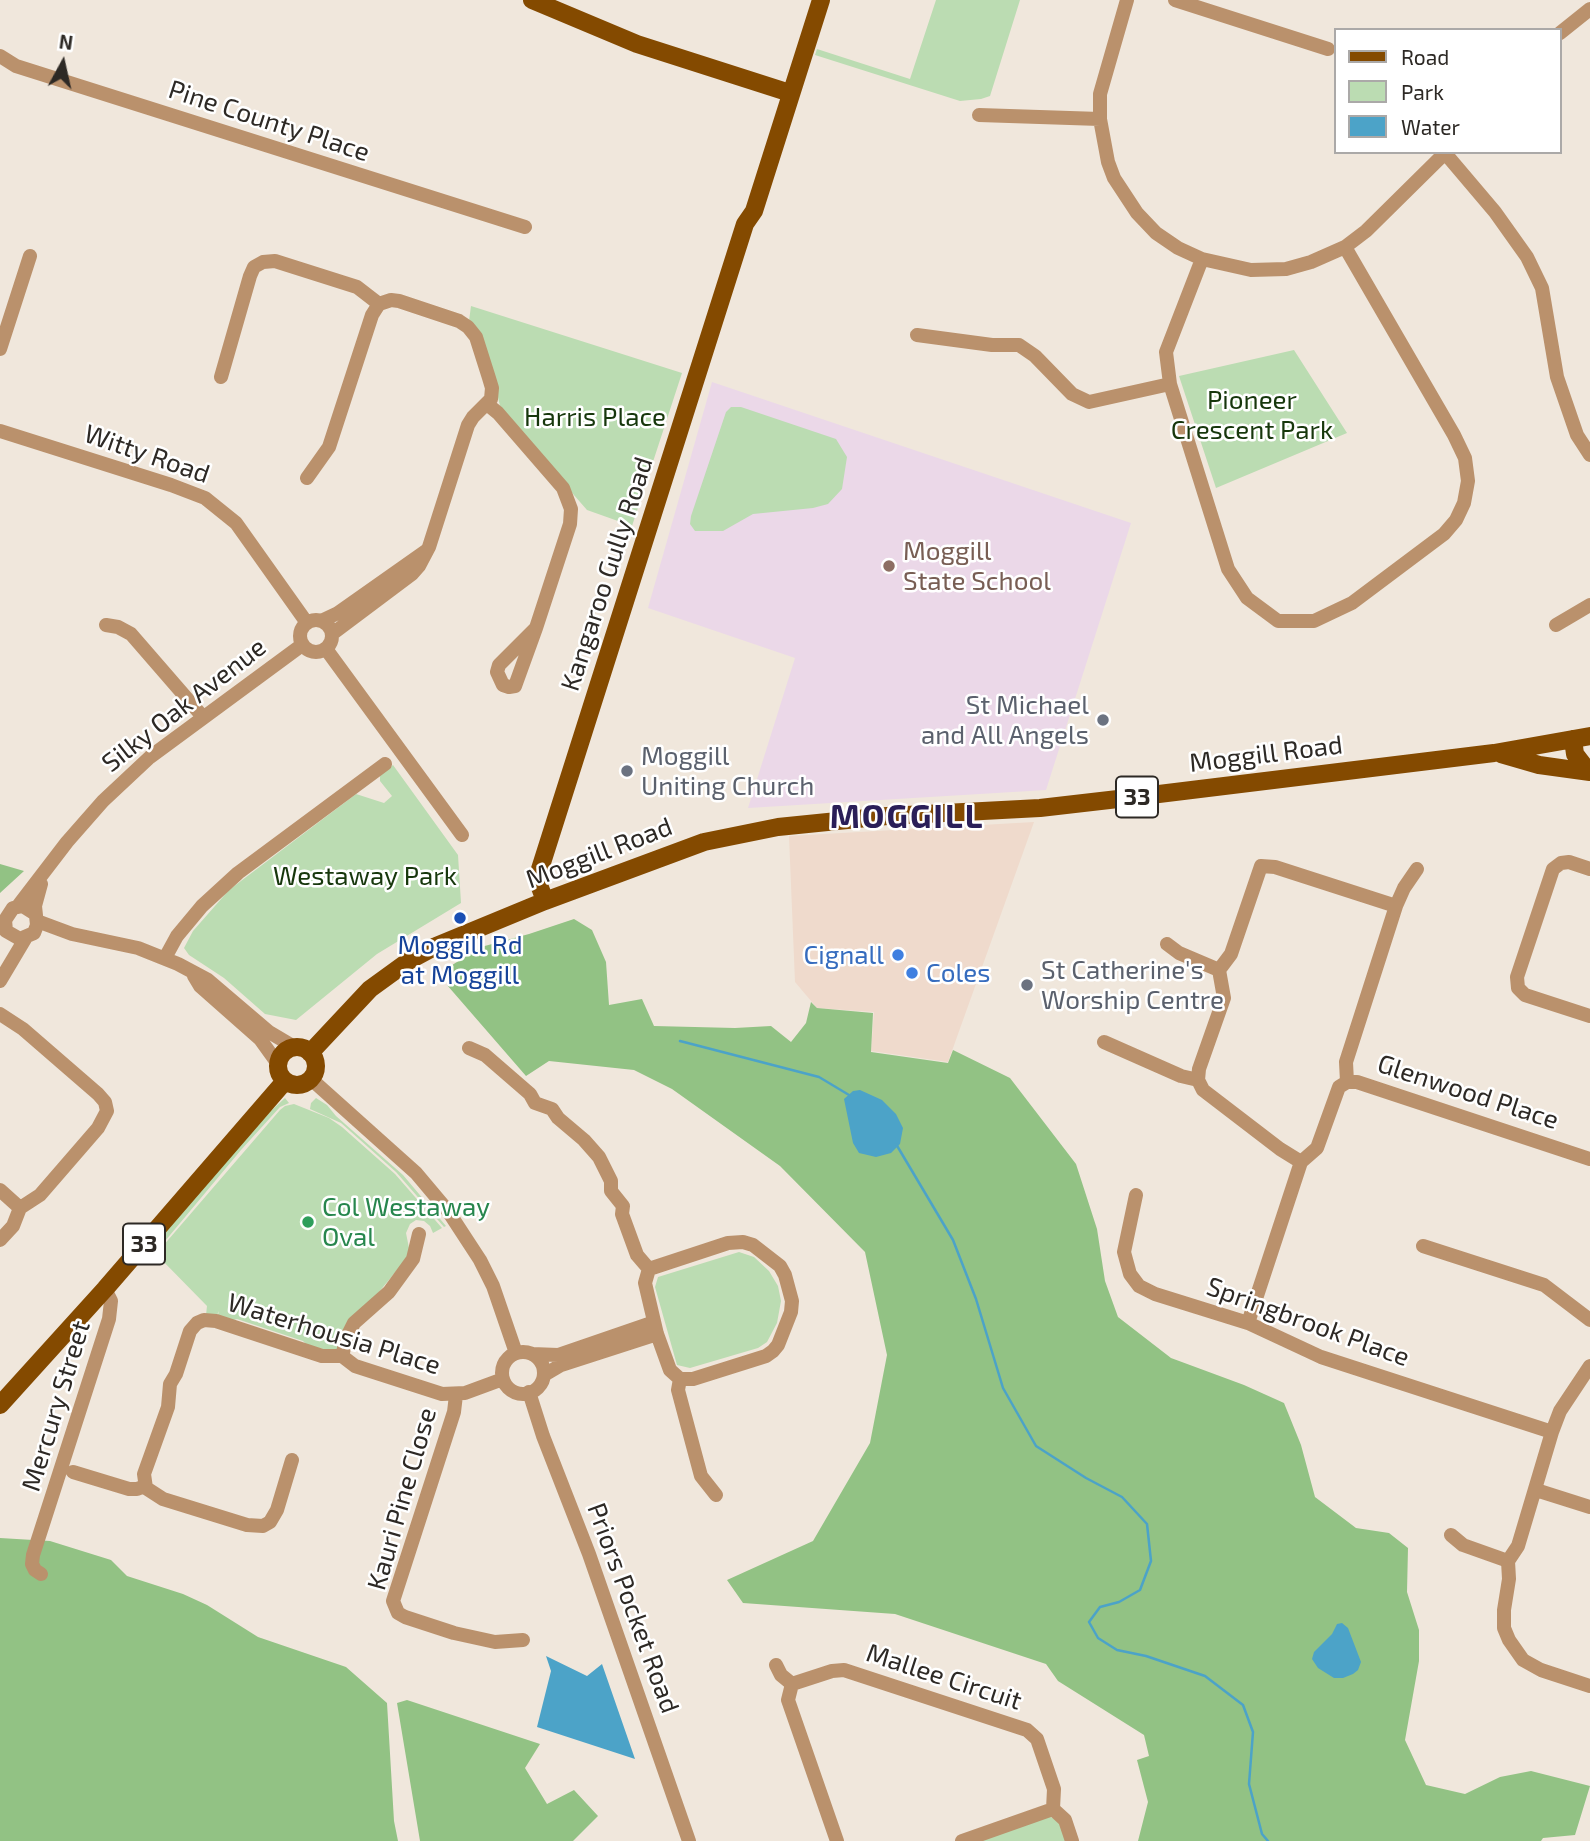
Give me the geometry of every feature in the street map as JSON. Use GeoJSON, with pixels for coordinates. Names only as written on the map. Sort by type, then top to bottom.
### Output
{"type":"FeatureCollection","features":[{"type":"Feature","properties":{"kind":"main road"},"geometry":{"type":"LineString","coordinates":[[533,0],[637,44],[785,92]]}},
{"type":"Feature","properties":{"kind":"main road","name":"Kangaroo Gully Road"},"geometry":{"type":"LineString","coordinates":[[785,92],[808,0]]}},
{"type":"Feature","properties":{"kind":"main road","name":"Kangaroo Gully Road"},"geometry":{"type":"LineString","coordinates":[[545,901],[538,882],[540,869],[745,224],[745,208],[785,92],[821,0]]}},
{"type":"Feature","properties":{"kind":"main road"},"geometry":{"type":"LineString","coordinates":[[1581,738],[1575,754],[1590,772]]}},
{"type":"Feature","properties":{"kind":"main road","name":"Moggill Road"},"geometry":{"type":"LineString","coordinates":[[303,1050],[370,989],[410,960],[465,933],[705,842],[763,828],[887,816],[1052,807],[1494,752],[1581,738]]}},
{"type":"Feature","properties":{"kind":"main road","name":"Moggill Road"},"geometry":{"type":"LineString","coordinates":[[1494,752],[1539,765],[1590,772]]}},
{"type":"Feature","properties":{"kind":"main road"},"geometry":{"type":"LineString","coordinates":[[281,1072],[295,1085],[311,1079],[316,1069],[303,1050]]}},
{"type":"Feature","properties":{"kind":"main road","name":"33"},"geometry":{"type":"LineString","coordinates":[[0,1405],[104,1289],[281,1072],[284,1053],[303,1050]]}},
{"type":"Feature","properties":{"kind":"street"},"geometry":{"type":"LineString","coordinates":[[1127,0],[1100,94],[1100,120],[1108,162],[1114,178],[1137,213],[1156,233],[1178,248],[1202,259],[1251,270],[1286,269],[1311,262],[1345,247],[1366,231],[1444,154]]}},
{"type":"Feature","properties":{"kind":"street"},"geometry":{"type":"LineString","coordinates":[[1175,0],[1328,49]]}},
{"type":"Feature","properties":{"kind":"street"},"geometry":{"type":"LineString","coordinates":[[1562,32],[1587,16]]}},
{"type":"Feature","properties":{"kind":"street","name":"Pine County Place"},"geometry":{"type":"LineString","coordinates":[[0,56],[16,66],[525,227]]}},
{"type":"Feature","properties":{"kind":"street"},"geometry":{"type":"LineString","coordinates":[[979,114],[1100,120]]}},
{"type":"Feature","properties":{"kind":"street"},"geometry":{"type":"LineString","coordinates":[[1446,154],[1495,212],[1527,257],[1542,288],[1557,377],[1577,435],[1590,455]]}},
{"type":"Feature","properties":{"kind":"street"},"geometry":{"type":"LineString","coordinates":[[1202,259],[1166,352],[1170,384],[1228,569],[1247,598],[1278,621],[1314,621],[1352,603],[1437,539],[1456,520],[1464,503],[1468,481],[1465,458],[1454,435],[1345,247]]}},
{"type":"Feature","properties":{"kind":"street"},"geometry":{"type":"LineString","coordinates":[[0,349],[30,257]]}},
{"type":"Feature","properties":{"kind":"street"},"geometry":{"type":"LineString","coordinates":[[221,377],[250,276],[254,267],[263,262],[275,261],[357,287],[379,304]]}},
{"type":"Feature","properties":{"kind":"street"},"geometry":{"type":"LineString","coordinates":[[307,478],[329,447],[372,315],[379,304],[391,300],[459,321],[476,337],[492,388],[491,399],[468,425],[427,550],[412,574],[332,634],[331,643],[326,649],[316,653],[302,645],[301,631],[314,622],[338,614],[427,550]]}},
{"type":"Feature","properties":{"kind":"street"},"geometry":{"type":"LineString","coordinates":[[917,335],[992,345],[1019,345],[1035,356],[1072,394],[1089,402],[1170,384]]}},
{"type":"Feature","properties":{"kind":"street"},"geometry":{"type":"LineString","coordinates":[[487,404],[498,413],[563,488],[572,509],[570,524],[536,628]]}},
{"type":"Feature","properties":{"kind":"street","name":"Witty Road"},"geometry":{"type":"LineString","coordinates":[[0,431],[205,498],[236,523],[314,622],[328,626],[332,634]]}},
{"type":"Feature","properties":{"kind":"street"},"geometry":{"type":"LineString","coordinates":[[1556,625],[1590,605]]}},
{"type":"Feature","properties":{"kind":"street"},"geometry":{"type":"LineString","coordinates":[[106,625],[118,627],[131,634],[203,717]]}},
{"type":"Feature","properties":{"kind":"street","name":"Silky Oak Avenue"},"geometry":{"type":"LineString","coordinates":[[0,943],[9,911],[18,906],[46,873],[67,842],[103,801],[150,757],[302,645]]}},
{"type":"Feature","properties":{"kind":"street"},"geometry":{"type":"LineString","coordinates":[[326,649],[462,835]]}},
{"type":"Feature","properties":{"kind":"street"},"geometry":{"type":"LineString","coordinates":[[165,958],[177,936],[202,906],[238,873],[385,764]]}},
{"type":"Feature","properties":{"kind":"street"},"geometry":{"type":"LineString","coordinates":[[1590,869],[1569,862],[1561,863],[1553,870],[1517,977],[1518,988],[1525,995],[1590,1016]]}},
{"type":"Feature","properties":{"kind":"street"},"geometry":{"type":"LineString","coordinates":[[1301,1162],[1210,1096],[1198,1080],[1199,1069],[1224,998],[1219,970],[1231,954],[1261,866],[1275,867],[1396,906]]}},
{"type":"Feature","properties":{"kind":"street"},"geometry":{"type":"LineString","coordinates":[[1347,1082],[1346,1062],[1396,906],[1417,869]]}},
{"type":"Feature","properties":{"kind":"street","name":"Silky Oak Avenue"},"geometry":{"type":"LineString","coordinates":[[0,981],[32,926],[46,873]]}},
{"type":"Feature","properties":{"kind":"street"},"geometry":{"type":"LineString","coordinates":[[18,906],[27,907],[32,926]]}},
{"type":"Feature","properties":{"kind":"street"},"geometry":{"type":"LineString","coordinates":[[5,925],[10,935],[20,939],[32,926]]}},
{"type":"Feature","properties":{"kind":"street"},"geometry":{"type":"LineString","coordinates":[[32,926],[138,948],[165,958],[208,980],[269,1032],[303,1050]]}},
{"type":"Feature","properties":{"kind":"street"},"geometry":{"type":"LineString","coordinates":[[1167,944],[1179,953],[1219,970]]}},
{"type":"Feature","properties":{"kind":"street"},"geometry":{"type":"LineString","coordinates":[[191,972],[200,986],[260,1039],[281,1072]]}},
{"type":"Feature","properties":{"kind":"street"},"geometry":{"type":"LineString","coordinates":[[0,1014],[23,1028],[98,1094],[105,1102],[107,1111],[98,1128],[40,1195],[20,1208],[13,1226],[0,1240]]}},
{"type":"Feature","properties":{"kind":"street"},"geometry":{"type":"LineString","coordinates":[[1104,1042],[1181,1076],[1198,1080]]}},
{"type":"Feature","properties":{"kind":"street"},"geometry":{"type":"LineString","coordinates":[[469,1048],[485,1055],[530,1094],[535,1103],[552,1110],[592,1148],[610,1178],[611,1191],[623,1206],[622,1214],[637,1255],[649,1269]]}},
{"type":"Feature","properties":{"kind":"street"},"geometry":{"type":"LineString","coordinates":[[311,1079],[416,1173],[455,1220],[493,1286],[516,1353]]}},
{"type":"Feature","properties":{"kind":"street","name":"Glenwood Place"},"geometry":{"type":"LineString","coordinates":[[1248,1323],[1301,1162],[1317,1148],[1339,1087],[1347,1082],[1357,1082],[1590,1159]]}},
{"type":"Feature","properties":{"kind":"street"},"geometry":{"type":"LineString","coordinates":[[0,1190],[20,1208]]}},
{"type":"Feature","properties":{"kind":"street","name":"Springbrook Place"},"geometry":{"type":"LineString","coordinates":[[1136,1195],[1124,1252],[1130,1274],[1139,1286],[1155,1294],[1248,1323],[1321,1357],[1552,1433]]}},
{"type":"Feature","properties":{"kind":"street"},"geometry":{"type":"LineString","coordinates":[[342,1356],[354,1323],[389,1292],[413,1259],[419,1234]]}},
{"type":"Feature","properties":{"kind":"street"},"geometry":{"type":"LineString","coordinates":[[743,1242],[753,1245],[780,1266],[792,1301],[791,1312],[778,1345],[766,1356],[693,1379],[680,1379],[670,1370],[655,1328],[645,1283],[649,1269],[728,1243],[743,1242]]}},
{"type":"Feature","properties":{"kind":"street"},"geometry":{"type":"LineString","coordinates":[[1423,1246],[1544,1285],[1590,1320]]}},
{"type":"Feature","properties":{"kind":"street","name":"Mercury Street"},"geometry":{"type":"LineString","coordinates":[[41,1574],[32,1564],[33,1555],[109,1320],[111,1301],[104,1289]]}},
{"type":"Feature","properties":{"kind":"street","name":"Waterhousia Place"},"geometry":{"type":"LineString","coordinates":[[145,1486],[144,1474],[169,1402],[170,1384],[190,1331],[197,1322],[215,1321],[322,1356],[342,1356],[355,1366],[442,1394],[456,1395],[503,1379]]}},
{"type":"Feature","properties":{"kind":"street"},"geometry":{"type":"LineString","coordinates":[[655,1328],[561,1365],[544,1375],[538,1387],[529,1392],[513,1391],[503,1379],[504,1363],[516,1353],[558,1355],[655,1328]]}},
{"type":"Feature","properties":{"kind":"street"},"geometry":{"type":"LineString","coordinates":[[532,1354],[542,1365],[544,1375]]}},
{"type":"Feature","properties":{"kind":"street"},"geometry":{"type":"LineString","coordinates":[[1590,1366],[1560,1411],[1552,1433],[1518,1546],[1508,1561],[1509,1579],[1504,1610],[1504,1628],[1513,1648],[1523,1660],[1541,1670],[1590,1686]]}},
{"type":"Feature","properties":{"kind":"street"},"geometry":{"type":"LineString","coordinates":[[680,1379],[678,1390],[701,1476],[716,1495]]}},
{"type":"Feature","properties":{"kind":"street","name":"Priors Pocket Road"},"geometry":{"type":"LineString","coordinates":[[529,1392],[543,1436],[589,1554],[688,1841]]}},
{"type":"Feature","properties":{"kind":"street","name":"Kauri Pine Close"},"geometry":{"type":"LineString","coordinates":[[456,1395],[454,1412],[393,1601],[398,1613],[440,1629],[478,1640],[523,1640]]}},
{"type":"Feature","properties":{"kind":"street"},"geometry":{"type":"LineString","coordinates":[[73,1472],[129,1489],[145,1486],[152,1494],[163,1499],[247,1525],[263,1526],[270,1522],[277,1510],[292,1460]]}},
{"type":"Feature","properties":{"kind":"street"},"geometry":{"type":"LineString","coordinates":[[1536,1490],[1590,1507]]}},
{"type":"Feature","properties":{"kind":"street"},"geometry":{"type":"LineString","coordinates":[[1451,1535],[1463,1545],[1508,1561]]}},
{"type":"Feature","properties":{"kind":"street"},"geometry":{"type":"LineString","coordinates":[[776,1665],[781,1675],[792,1684],[788,1700],[837,1841]]}},
{"type":"Feature","properties":{"kind":"street","name":"Mallee Circuit"},"geometry":{"type":"LineString","coordinates":[[792,1684],[832,1671],[844,1670],[1027,1730],[1037,1740],[1054,1789],[1054,1809]]}},
{"type":"Feature","properties":{"kind":"street"},"geometry":{"type":"LineString","coordinates":[[962,1841],[1054,1809],[1065,1820],[1072,1841]]}},
{"type":"Feature","properties":{"kind":"shaded area","name":"Moggill State School"},"geometry":{"type":"Polygon","coordinates":[[[712,382],[1131,523],[1046,790],[748,808],[795,658],[648,608],[712,382]]]}},
{"type":"Feature","properties":{"kind":"shaded area"},"geometry":{"type":"Polygon","coordinates":[[[1034,822],[948,1062],[871,1051],[874,1012],[817,1008],[795,982],[789,836],[1034,822]]]}},
{"type":"Feature","properties":{"kind":"green space"},"geometry":{"type":"Polygon","coordinates":[[[936,0],[1020,0],[990,96],[960,101],[815,55],[817,49],[910,79],[936,0]]]}},
{"type":"Feature","properties":{"kind":"green space","name":"Harris Place"},"geometry":{"type":"Polygon","coordinates":[[[471,306],[682,373],[632,526],[587,510],[500,406],[494,380],[469,321],[471,306]]]}},
{"type":"Feature","properties":{"kind":"green space","name":"Pioneer Crescent Park"},"geometry":{"type":"Polygon","coordinates":[[[1294,350],[1347,433],[1216,488],[1179,376],[1294,350]]]}},
{"type":"Feature","properties":{"kind":"green space"},"geometry":{"type":"Polygon","coordinates":[[[731,407],[741,407],[836,439],[847,457],[842,489],[828,504],[753,514],[723,531],[695,531],[690,524],[691,516],[726,412],[731,407]]]}},
{"type":"Feature","properties":{"kind":"green space","name":"Westaway Park"},"geometry":{"type":"Polygon","coordinates":[[[393,765],[458,855],[461,903],[377,954],[296,1020],[265,1014],[224,978],[189,955],[184,948],[193,931],[229,890],[356,794],[384,803],[392,796],[380,781],[380,775],[393,765]]]}},
{"type":"Feature","properties":{"kind":"green space"},"geometry":{"type":"Polygon","coordinates":[[[0,864],[24,871],[0,893],[0,864]]]}},
{"type":"Feature","properties":{"kind":"green space"},"geometry":{"type":"Polygon","coordinates":[[[574,919],[592,930],[606,962],[609,1005],[642,999],[654,1026],[771,1026],[791,1042],[806,1023],[811,1002],[817,1008],[873,1013],[871,1052],[948,1063],[953,1050],[1010,1078],[1076,1164],[1097,1229],[1105,1281],[1118,1317],[1171,1358],[1284,1403],[1301,1445],[1315,1497],[1356,1528],[1389,1533],[1408,1548],[1407,1592],[1419,1630],[1419,1661],[1405,1740],[1426,1785],[1465,1794],[1500,1777],[1531,1771],[1590,1786],[1575,1835],[1543,1838],[1541,1841],[1138,1841],[1148,1802],[1137,1760],[1149,1756],[1144,1735],[1058,1681],[1046,1664],[895,1614],[743,1603],[727,1580],[813,1541],[870,1443],[887,1355],[865,1252],[780,1166],[672,1089],[634,1070],[549,1061],[526,1076],[447,985],[449,967],[481,947],[574,919]]]}},
{"type":"Feature","properties":{"kind":"green space"},"geometry":{"type":"Polygon","coordinates":[[[285,1098],[289,1103],[280,1107],[241,1150],[155,1253],[149,1248],[262,1119],[285,1098]]]}},
{"type":"Feature","properties":{"kind":"green space"},"geometry":{"type":"Polygon","coordinates":[[[316,1098],[403,1175],[446,1226],[444,1227],[396,1172],[341,1123],[310,1109],[316,1098]]]}},
{"type":"Feature","properties":{"kind":"green space"},"geometry":{"type":"Polygon","coordinates":[[[294,1104],[329,1118],[342,1127],[395,1174],[442,1228],[433,1233],[424,1221],[416,1220],[410,1224],[406,1233],[409,1248],[407,1258],[341,1338],[334,1336],[342,1342],[335,1352],[307,1345],[303,1341],[237,1319],[230,1321],[218,1315],[219,1311],[217,1315],[206,1315],[207,1306],[156,1254],[280,1110],[294,1104]]]}},
{"type":"Feature","properties":{"kind":"green space"},"geometry":{"type":"Polygon","coordinates":[[[739,1252],[754,1257],[769,1271],[778,1286],[781,1301],[777,1323],[767,1342],[758,1348],[690,1368],[677,1365],[655,1287],[658,1277],[739,1252]]]}},
{"type":"Feature","properties":{"kind":"green space"},"geometry":{"type":"Polygon","coordinates":[[[0,1538],[50,1541],[111,1560],[127,1576],[183,1594],[207,1605],[258,1637],[346,1667],[387,1703],[394,1821],[398,1841],[0,1841],[0,1538]]]}},
{"type":"Feature","properties":{"kind":"green space"},"geometry":{"type":"Polygon","coordinates":[[[407,1700],[540,1744],[525,1768],[547,1804],[574,1790],[598,1816],[573,1841],[420,1841],[397,1703],[407,1700]]]}},
{"type":"Feature","properties":{"kind":"green space"},"geometry":{"type":"Polygon","coordinates":[[[1049,1816],[1060,1822],[1068,1841],[975,1841],[1049,1816]]]}},
{"type":"Feature","properties":{"kind":"water"},"geometry":{"type":"Polygon","coordinates":[[[860,1090],[882,1100],[896,1114],[903,1128],[900,1144],[891,1153],[876,1157],[859,1153],[853,1143],[844,1099],[853,1091],[860,1090]]]}},
{"type":"Feature","properties":{"kind":"water"},"geometry":{"type":"Polygon","coordinates":[[[1342,1623],[1348,1628],[1361,1662],[1353,1674],[1334,1678],[1318,1668],[1312,1659],[1314,1652],[1332,1634],[1337,1624],[1342,1623]]]}},
{"type":"Feature","properties":{"kind":"water"},"geometry":{"type":"Polygon","coordinates":[[[546,1656],[587,1676],[602,1664],[635,1759],[537,1727],[551,1671],[546,1656]]]}},
{"type":"Feature","properties":{"kind":"waterway"},"geometry":{"type":"LineString","coordinates":[[680,1041],[819,1077],[849,1095]]}},
{"type":"Feature","properties":{"kind":"waterway"},"geometry":{"type":"LineString","coordinates":[[896,1144],[953,1240],[976,1299],[1003,1388],[1036,1446],[1122,1497],[1147,1524],[1151,1561],[1140,1590],[1119,1602],[1100,1607],[1089,1622],[1098,1638],[1117,1650],[1146,1656],[1205,1676],[1243,1705],[1253,1732],[1249,1784],[1262,1834],[1268,1841]]}},
{"type":"Feature","properties":{"kind":"place","name":"Moggill State School"},"geometry":{"type":"Point","coordinates":[889,566]}},
{"type":"Feature","properties":{"kind":"place","name":"St Michael and All Angels"},"geometry":{"type":"Point","coordinates":[1103,720]}},
{"type":"Feature","properties":{"kind":"place","name":"Moggill Uniting Church"},"geometry":{"type":"Point","coordinates":[627,771]}},
{"type":"Feature","properties":{"kind":"place","name":"Moggill Rd at Moggill"},"geometry":{"type":"Point","coordinates":[460,918]}},
{"type":"Feature","properties":{"kind":"place","name":"Cignall"},"geometry":{"type":"Point","coordinates":[898,955]}},
{"type":"Feature","properties":{"kind":"place","name":"Coles"},"geometry":{"type":"Point","coordinates":[912,973]}},
{"type":"Feature","properties":{"kind":"place","name":"St Catherine's Worship Centre"},"geometry":{"type":"Point","coordinates":[1027,985]}},
{"type":"Feature","properties":{"kind":"place","name":"Col Westaway Oval"},"geometry":{"type":"Point","coordinates":[308,1222]}},
{"type":"Feature","properties":{"kind":"district","name":"MOGGILL"},"geometry":{"type":"Point","coordinates":[907,817]}}]}
